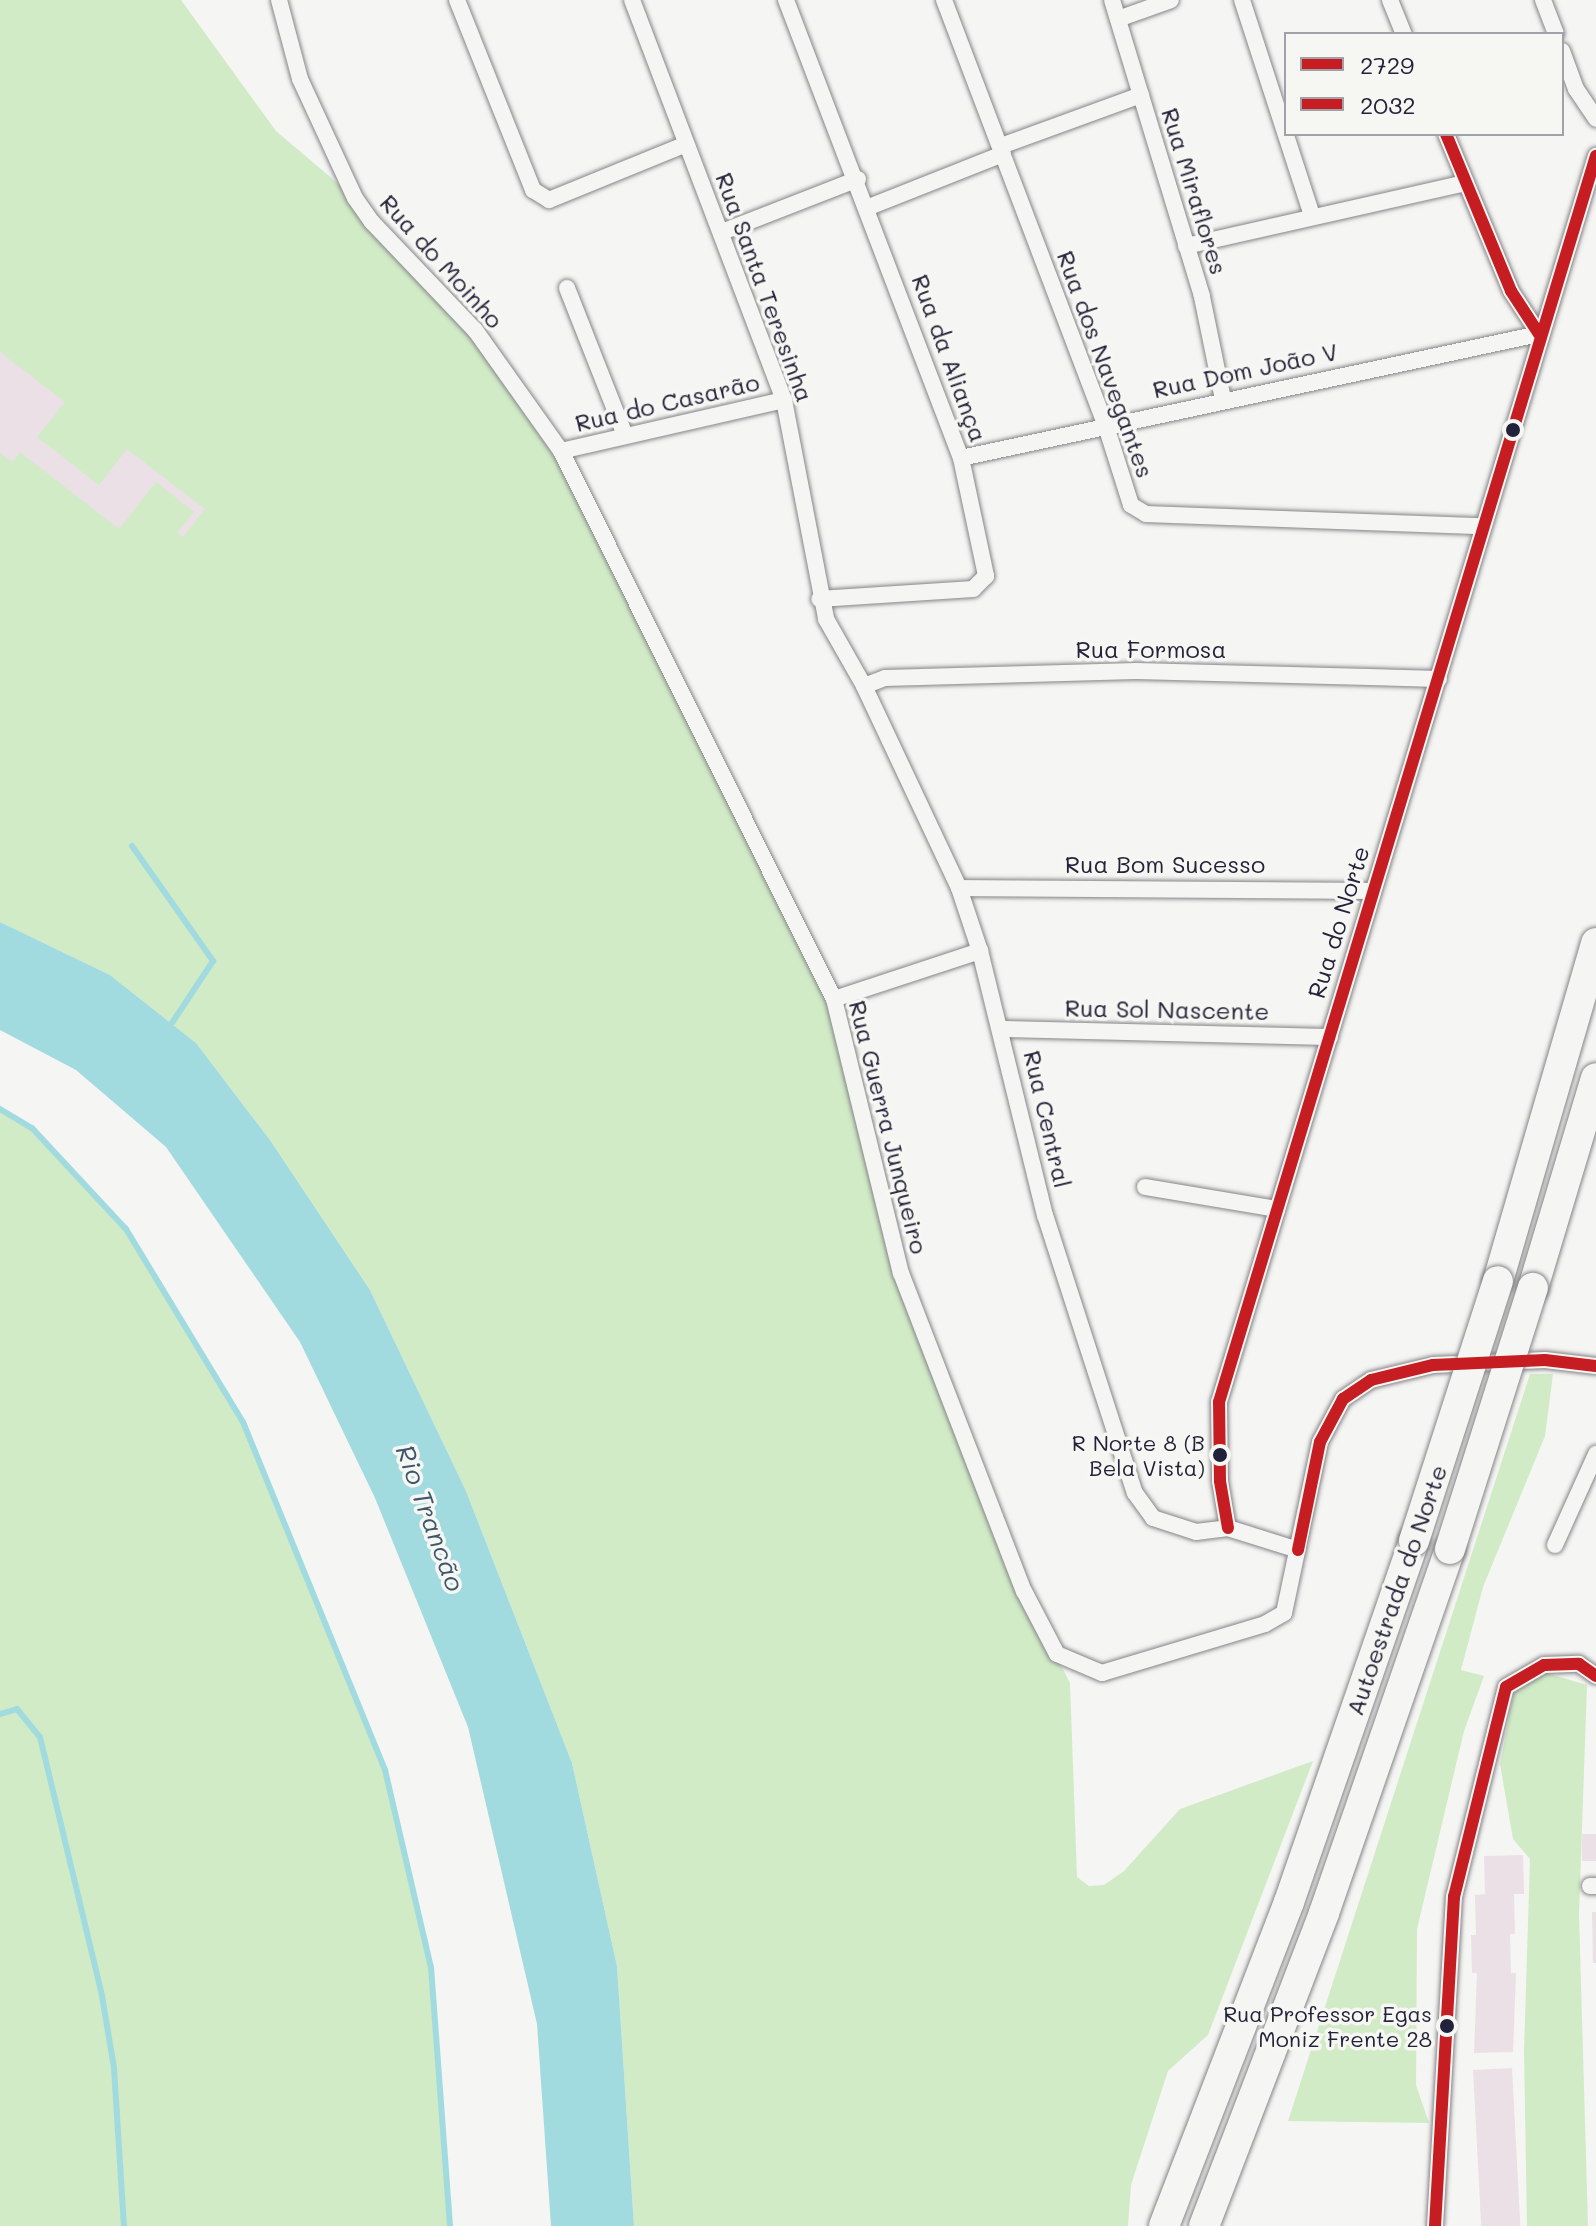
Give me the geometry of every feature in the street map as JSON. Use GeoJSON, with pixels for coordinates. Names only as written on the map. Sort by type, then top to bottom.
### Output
{"type":"FeatureCollection","features":[{"type":"Feature","properties":{"kind":"highway","name":"Autoestrada do Norte"},"geometry":{"type":"LineString","coordinates":[[1164,2226],[1289,1902],[1414,1541],[1498,1281],[1596,943]]}},
{"type":"Feature","properties":{"kind":"highway","name":"Autoestrada do Norte"},"geometry":{"type":"LineString","coordinates":[[1204,2226],[1324,1913],[1450,1549],[1596,1078]]}},
{"type":"Feature","properties":{"kind":"street","name":"Rua do Moinho"},"geometry":{"type":"LineString","coordinates":[[279,0],[300,79],[355,198],[372,222],[475,330],[561,451]]}},
{"type":"Feature","properties":{"kind":"street"},"geometry":{"type":"LineString","coordinates":[[457,0],[533,190],[549,200],[686,144]]}},
{"type":"Feature","properties":{"kind":"street","name":"Rua Santa Teresinha"},"geometry":{"type":"LineString","coordinates":[[632,0],[784,400],[819,599]]}},
{"type":"Feature","properties":{"kind":"street","name":"Rua da Aliança"},"geometry":{"type":"LineString","coordinates":[[786,0],[869,207],[961,458],[986,576],[973,589],[819,599]]}},
{"type":"Feature","properties":{"kind":"street","name":"Rua dos Navegantes"},"geometry":{"type":"LineString","coordinates":[[944,0],[1105,423],[1131,505],[1146,514],[1481,526]]}},
{"type":"Feature","properties":{"kind":"street","name":"Rua Miraflores"},"geometry":{"type":"LineString","coordinates":[[1112,0],[1186,246],[1223,399]]}},
{"type":"Feature","properties":{"kind":"street"},"geometry":{"type":"LineString","coordinates":[[1118,19],[1171,0]]}},
{"type":"Feature","properties":{"kind":"street"},"geometry":{"type":"LineString","coordinates":[[1242,0],[1284,130]]}},
{"type":"Feature","properties":{"kind":"street"},"geometry":{"type":"LineString","coordinates":[[1390,0],[1403,32]]}},
{"type":"Feature","properties":{"kind":"street"},"geometry":{"type":"LineString","coordinates":[[1543,0],[1555,32]]}},
{"type":"Feature","properties":{"kind":"street"},"geometry":{"type":"LineString","coordinates":[[1564,56],[1576,89],[1596,119]]}},
{"type":"Feature","properties":{"kind":"street"},"geometry":{"type":"LineString","coordinates":[[869,207],[1141,95]]}},
{"type":"Feature","properties":{"kind":"street"},"geometry":{"type":"LineString","coordinates":[[1286,136],[1312,216]]}},
{"type":"Feature","properties":{"kind":"street"},"geometry":{"type":"LineString","coordinates":[[1447,136],[1511,291],[1539,334]]}},
{"type":"Feature","properties":{"kind":"street","name":"Rua do Norte"},"geometry":{"type":"LineString","coordinates":[[1228,1528],[1220,1481],[1219,1402],[1371,891],[1439,679],[1481,526],[1515,434],[1539,334],[1596,156]]}},
{"type":"Feature","properties":{"kind":"street"},"geometry":{"type":"LineString","coordinates":[[722,232],[858,179]]}},
{"type":"Feature","properties":{"kind":"street"},"geometry":{"type":"LineString","coordinates":[[1186,246],[1466,183]]}},
{"type":"Feature","properties":{"kind":"street"},"geometry":{"type":"LineString","coordinates":[[567,288],[624,433]]}},
{"type":"Feature","properties":{"kind":"street","name":"Rua Dom João V"},"geometry":{"type":"LineString","coordinates":[[961,458],[1105,423],[1539,334]]}},
{"type":"Feature","properties":{"kind":"street","name":"Rua do Casarão"},"geometry":{"type":"LineString","coordinates":[[561,451],[624,433],[784,400]]}},
{"type":"Feature","properties":{"kind":"street","name":"Rua Guerra Junqueiro"},"geometry":{"type":"LineString","coordinates":[[561,451],[834,999],[901,1273],[1024,1591],[1057,1654],[1102,1673],[1265,1624],[1284,1613],[1298,1550]]}},
{"type":"Feature","properties":{"kind":"street","name":"Rua Central"},"geometry":{"type":"LineString","coordinates":[[819,599],[864,686],[959,888],[1003,1029],[1045,1215],[1135,1493],[1153,1518],[1196,1532],[1228,1528],[1298,1550]]}},
{"type":"Feature","properties":{"kind":"street","name":"Rua Formosa"},"geometry":{"type":"LineString","coordinates":[[864,686],[885,678],[1136,671],[1439,679]]}},
{"type":"Feature","properties":{"kind":"street","name":"Rua Bom Sucesso"},"geometry":{"type":"LineString","coordinates":[[959,888],[1371,891]]}},
{"type":"Feature","properties":{"kind":"street"},"geometry":{"type":"LineString","coordinates":[[834,999],[980,951]]}},
{"type":"Feature","properties":{"kind":"street","name":"Rua Sol Nascente"},"geometry":{"type":"LineString","coordinates":[[1003,1029],[1330,1037]]}},
{"type":"Feature","properties":{"kind":"street"},"geometry":{"type":"LineString","coordinates":[[1145,1187],[1277,1209]]}},
{"type":"Feature","properties":{"kind":"street"},"geometry":{"type":"LineString","coordinates":[[1298,1550],[1320,1442],[1343,1399],[1371,1380],[1433,1365],[1545,1360],[1596,1366]]}},
{"type":"Feature","properties":{"kind":"street"},"geometry":{"type":"LineString","coordinates":[[1555,1545],[1596,1454]]}},
{"type":"Feature","properties":{"kind":"street"},"geometry":{"type":"LineString","coordinates":[[1435,2226],[1454,1897],[1506,1687],[1544,1665],[1579,1664],[1594,1674]]}},
{"type":"Feature","properties":{"kind":"green space"},"geometry":{"type":"Polygon","coordinates":[[[0,0],[181,0],[276,131],[355,198],[444,296],[561,451],[834,999],[901,1273],[1024,1591],[1070,1683],[1077,1877],[1089,1886],[1104,1885],[1124,1871],[1180,1809],[1313,1761],[1208,2035],[1168,2071],[1131,2185],[1128,2226],[634,2226],[617,1966],[572,1763],[466,1491],[370,1290],[270,1140],[196,1043],[110,975],[0,922],[0,0]]]}},
{"type":"Feature","properties":{"kind":"green space"},"geometry":{"type":"Polygon","coordinates":[[[0,1109],[32,1128],[126,1229],[243,1422],[385,1770],[431,1967],[450,2226],[0,2226],[0,1109]]]}},
{"type":"Feature","properties":{"kind":"green space"},"geometry":{"type":"Polygon","coordinates":[[[1530,1374],[1553,1374],[1545,1436],[1483,1587],[1461,1670],[1484,1676],[1464,1731],[1417,1929],[1416,2085],[1429,2123],[1288,2121],[1530,1374]]]}},
{"type":"Feature","properties":{"kind":"green space"},"geometry":{"type":"Polygon","coordinates":[[[1543,1672],[1587,1685],[1579,1914],[1588,2226],[1527,2226],[1524,2051],[1530,1859],[1513,1839],[1500,1764],[1515,1687],[1543,1672]]]}},
{"type":"Feature","properties":{"kind":"water","name":"Rio Trancão"},"geometry":{"type":"Polygon","coordinates":[[[0,922],[110,975],[196,1043],[270,1140],[370,1290],[466,1491],[572,1763],[617,1966],[634,2226],[551,2226],[537,2024],[468,1727],[375,1498],[300,1342],[166,1147],[76,1070],[0,1030],[0,922]]]}},
{"type":"Feature","properties":{"kind":"building"},"geometry":{"type":"Polygon","coordinates":[[[0,352],[65,402],[37,437],[99,485],[127,449],[205,509],[183,537],[177,533],[194,512],[156,482],[119,529],[20,452],[13,462],[0,453],[0,352]]]}},
{"type":"Feature","properties":{"kind":"building"},"geometry":{"type":"Polygon","coordinates":[[[1582,1834],[1596,1834],[1596,1861],[1582,1861],[1582,1834]]]}},
{"type":"Feature","properties":{"kind":"building"},"geometry":{"type":"Polygon","coordinates":[[[1523,1855],[1524,1894],[1514,1894],[1515,1934],[1510,1934],[1511,1973],[1516,1973],[1513,2052],[1474,2053],[1477,1973],[1472,1973],[1471,1935],[1476,1935],[1475,1895],[1485,1894],[1484,1856],[1523,1855]]]}},
{"type":"Feature","properties":{"kind":"building"},"geometry":{"type":"Polygon","coordinates":[[[1592,1912],[1596,1912],[1596,1963],[1593,1963],[1592,1912]]]}},
{"type":"Feature","properties":{"kind":"building"},"geometry":{"type":"Polygon","coordinates":[[[1512,2068],[1520,2226],[1481,2226],[1473,2070],[1512,2068]]]}},
{"type":"Feature","properties":{"kind":"waterway"},"geometry":{"type":"LineString","coordinates":[[132,846],[213,961],[172,1023]]}},
{"type":"Feature","properties":{"kind":"waterway"},"geometry":{"type":"LineString","coordinates":[[0,1109],[32,1128],[126,1229],[243,1422],[385,1770],[431,1967],[450,2226]]}},
{"type":"Feature","properties":{"kind":"waterway"},"geometry":{"type":"LineString","coordinates":[[0,1714],[17,1709],[40,1737],[102,1996],[114,2068],[124,2226]]}},
{"type":"Feature","properties":{"kind":"transit line","name":"2729"},"geometry":{"type":"LineString","coordinates":[[1447,136],[1511,291],[1539,334]]}},
{"type":"Feature","properties":{"kind":"transit line","name":"2729"},"geometry":{"type":"LineString","coordinates":[[1228,1528],[1220,1481],[1219,1402],[1596,156]]}},
{"type":"Feature","properties":{"kind":"transit line","name":"2729"},"geometry":{"type":"LineString","coordinates":[[1298,1550],[1320,1442],[1343,1399],[1371,1380],[1433,1365],[1545,1360],[1596,1366]]}},
{"type":"Feature","properties":{"kind":"transit line","name":"2032"},"geometry":{"type":"LineString","coordinates":[[1435,2226],[1454,1897],[1506,1687],[1544,1665],[1579,1664],[1596,1676]]}},
{"type":"Feature","properties":{"kind":"place","name":"R Norte 8 (B Bela Vista)"},"geometry":{"type":"Point","coordinates":[1220,1455]}},
{"type":"Feature","properties":{"kind":"place","name":"Rua Professor Egas Moniz Frente 28"},"geometry":{"type":"Point","coordinates":[1447,2026]}}]}
